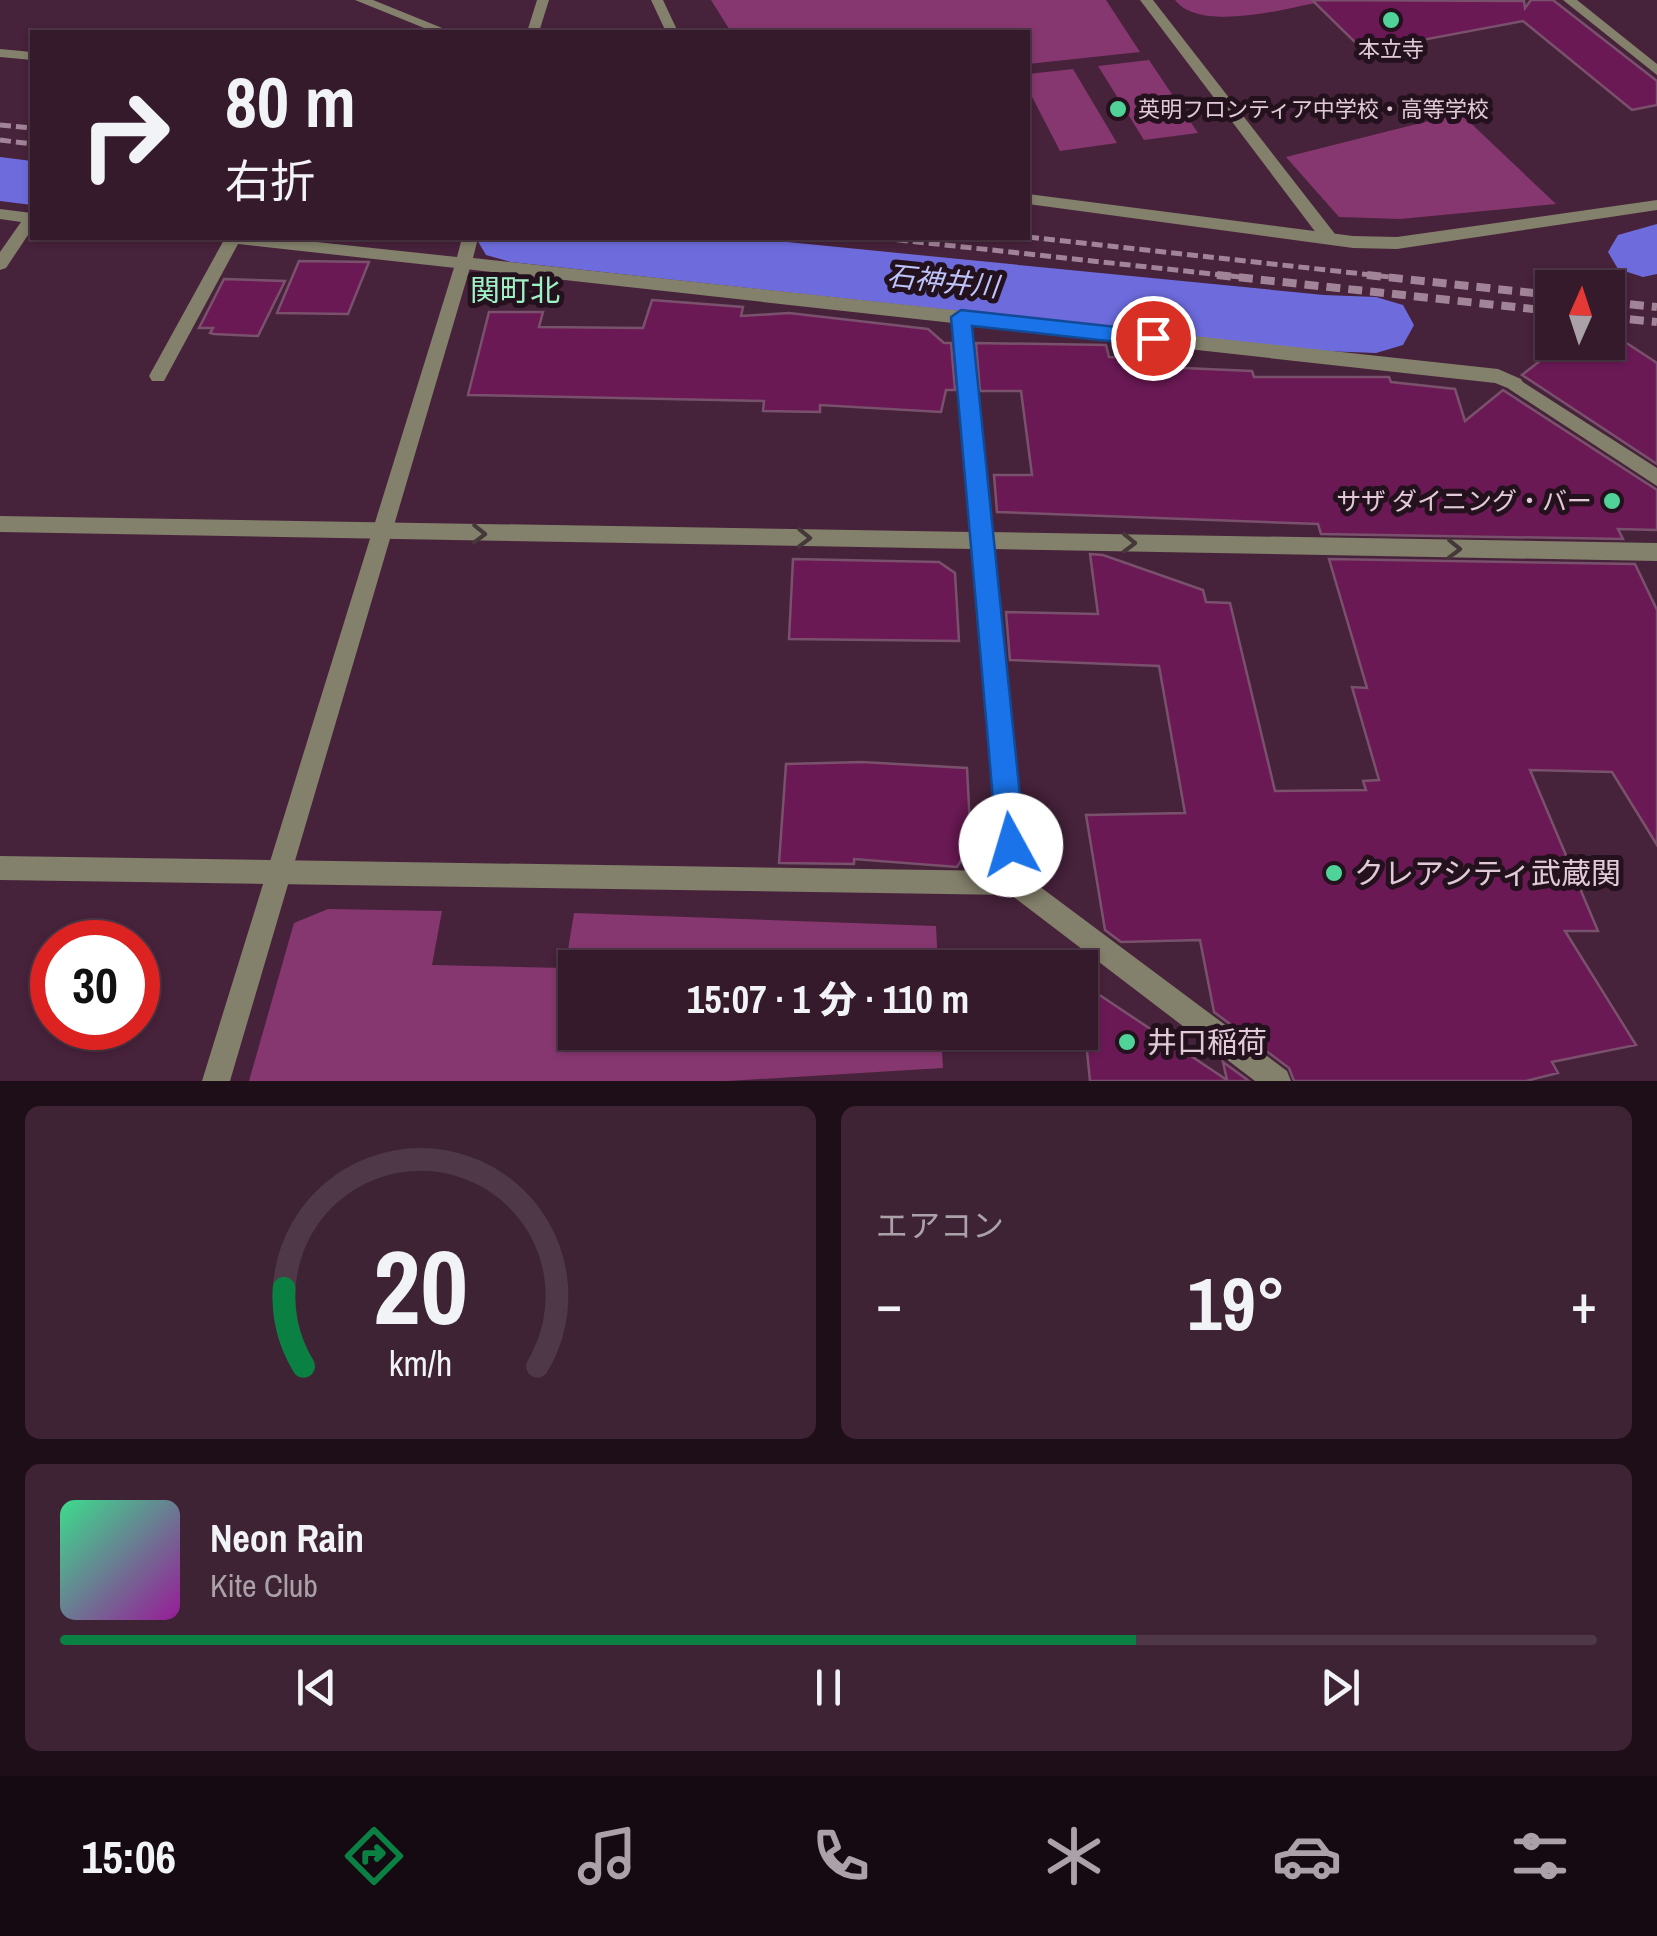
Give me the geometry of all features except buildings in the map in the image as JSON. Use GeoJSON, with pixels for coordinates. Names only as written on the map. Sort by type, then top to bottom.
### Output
{"type":"FeatureCollection","features":[{"type":"Feature","properties":{"kind":"street"},"geometry":{"type":"LineString","coordinates":[[361,0],[440,30]]}},
{"type":"Feature","properties":{"kind":"street"},"geometry":{"type":"LineString","coordinates":[[534,30],[543,0]]}},
{"type":"Feature","properties":{"kind":"street"},"geometry":{"type":"LineString","coordinates":[[657,0],[671,30]]}},
{"type":"Feature","properties":{"kind":"street"},"geometry":{"type":"LineString","coordinates":[[1146,0],[1329,238]]}},
{"type":"Feature","properties":{"kind":"street"},"geometry":{"type":"LineString","coordinates":[[1569,0],[1657,71]]}},
{"type":"Feature","properties":{"kind":"street"},"geometry":{"type":"LineString","coordinates":[[0,53],[30,56]]}},
{"type":"Feature","properties":{"kind":"street"},"geometry":{"type":"LineString","coordinates":[[1030,199],[1329,238],[1397,243],[1657,205]]}},
{"type":"Feature","properties":{"kind":"street"},"geometry":{"type":"LineString","coordinates":[[0,214],[30,218]]}},
{"type":"Feature","properties":{"kind":"street"},"geometry":{"type":"LineString","coordinates":[[0,264],[30,221]]}},
{"type":"Feature","properties":{"kind":"street"},"geometry":{"type":"LineString","coordinates":[[158,376],[232,240]]}},
{"type":"Feature","properties":{"kind":"street"},"geometry":{"type":"LineString","coordinates":[[272,240],[467,250],[961,317],[1498,376],[1657,478]]}},
{"type":"Feature","properties":{"kind":"street"},"geometry":{"type":"LineString","coordinates":[[216,1081],[467,250]]}},
{"type":"Feature","properties":{"kind":"street"},"geometry":{"type":"LineString","coordinates":[[961,317],[1015,883]]}},
{"type":"Feature","properties":{"kind":"street"},"geometry":{"type":"LineString","coordinates":[[0,524],[1657,552]]}},
{"type":"Feature","properties":{"kind":"street"},"geometry":{"type":"LineString","coordinates":[[0,868],[1015,883],[1277,1081]]}},
{"type":"Feature","properties":{"kind":"shaded area"},"geometry":{"type":"Polygon","coordinates":[[[711,0],[1106,0],[1140,52],[1030,64],[1030,30],[730,30],[711,0]]]}},
{"type":"Feature","properties":{"kind":"shaded area"},"geometry":{"type":"Polygon","coordinates":[[[1175,0],[1329,0],[1225,17],[1188,10],[1175,0]]]}},
{"type":"Feature","properties":{"kind":"shaded area"},"geometry":{"type":"Polygon","coordinates":[[[1149,60],[1198,133],[1144,140],[1098,66],[1149,60]]]}},
{"type":"Feature","properties":{"kind":"shaded area"},"geometry":{"type":"Polygon","coordinates":[[[1073,69],[1117,143],[1060,151],[1030,93],[1030,74],[1073,69]]]}},
{"type":"Feature","properties":{"kind":"shaded area"},"geometry":{"type":"Polygon","coordinates":[[[1460,113],[1556,204],[1400,219],[1339,217],[1286,157],[1460,113]]]}},
{"type":"Feature","properties":{"kind":"shaded area"},"geometry":{"type":"Polygon","coordinates":[[[328,909],[442,911],[432,965],[558,968],[558,1050],[942,1050],[943,1068],[727,1081],[249,1081],[294,923],[328,909]]]}},
{"type":"Feature","properties":{"kind":"shaded area"},"geometry":{"type":"Polygon","coordinates":[[[574,913],[936,926],[937,950],[568,950],[574,913]]]}},
{"type":"Feature","properties":{"kind":"waterway","name":"石神井川"},"geometry":{"type":"LineString","coordinates":[[0,179],[30,183]]}},
{"type":"Feature","properties":{"kind":"waterway","name":"石神井川"},"geometry":{"type":"LineString","coordinates":[[530,240],[1324,323],[1376,325]]}},
{"type":"Feature","properties":{"kind":"waterway","name":"石神井川"},"geometry":{"type":"LineString","coordinates":[[1643,252],[1657,249]]}},
{"type":"Feature","properties":{"kind":"railway"},"geometry":{"type":"LineString","coordinates":[[0,125],[30,128]]}},
{"type":"Feature","properties":{"kind":"railway"},"geometry":{"type":"LineString","coordinates":[[0,140],[30,144]]}},
{"type":"Feature","properties":{"kind":"railway"},"geometry":{"type":"LineString","coordinates":[[1030,237],[1390,277]]}},
{"type":"Feature","properties":{"kind":"railway"},"geometry":{"type":"LineString","coordinates":[[899,240],[1240,277]]}},
{"type":"Feature","properties":{"kind":"railway"},"geometry":{"type":"LineString","coordinates":[[1217,275],[1535,309]]}},
{"type":"Feature","properties":{"kind":"railway"},"geometry":{"type":"LineString","coordinates":[[1367,275],[1535,293]]}},
{"type":"Feature","properties":{"kind":"railway"},"geometry":{"type":"LineString","coordinates":[[1625,304],[1657,307]]}},
{"type":"Feature","properties":{"kind":"railway"},"geometry":{"type":"LineString","coordinates":[[1625,319],[1657,322]]}},
{"type":"Feature","properties":{"kind":"place","name":"本立寺"},"geometry":{"type":"Point","coordinates":[1391,20]}},
{"type":"Feature","properties":{"kind":"place","name":"英明フロンティア中学校・高等学校"},"geometry":{"type":"Point","coordinates":[1118,109]}},
{"type":"Feature","properties":{"kind":"place","name":"サザ ダイニング・バー"},"geometry":{"type":"Point","coordinates":[1612,501]}},
{"type":"Feature","properties":{"kind":"place","name":"クレアシティ武蔵関"},"geometry":{"type":"Point","coordinates":[1334,873]}},
{"type":"Feature","properties":{"kind":"place","name":"井口稲荷"},"geometry":{"type":"Point","coordinates":[1127,1042]}},
{"type":"Feature","properties":{"kind":"district","name":"関町北"},"geometry":{"type":"Point","coordinates":[515,290]}},
{"type":"Feature","properties":{"kind":"route"},"geometry":{"type":"LineString","coordinates":[[1011,845],[961,317],[1153,338]]}}]}
